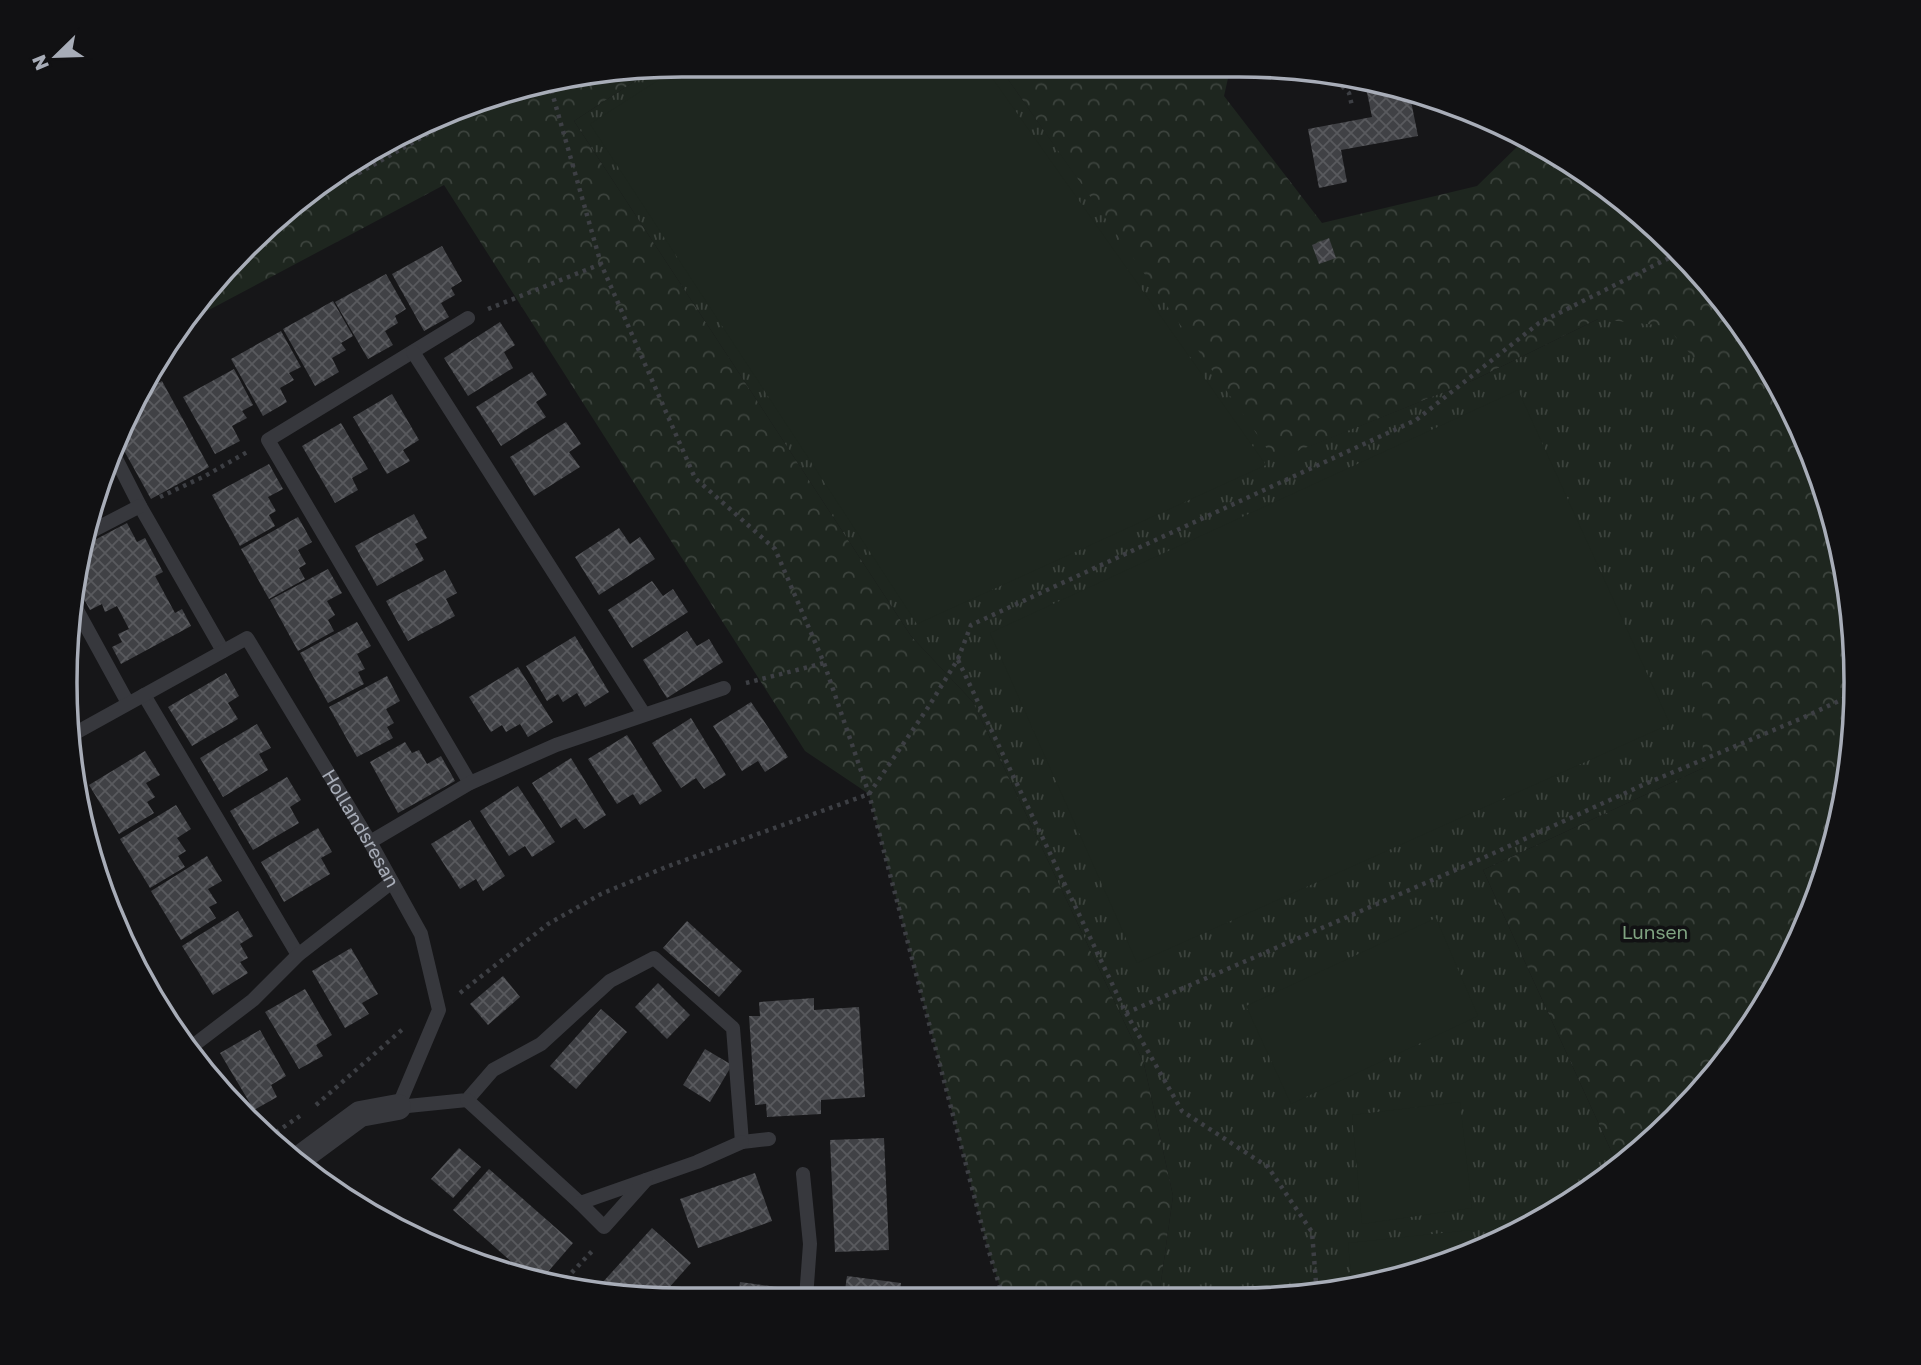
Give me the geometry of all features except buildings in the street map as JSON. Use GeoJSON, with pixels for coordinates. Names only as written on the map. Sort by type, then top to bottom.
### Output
{"type":"FeatureCollection","features":[{"type":"Feature","properties":{"kind":"street"},"geometry":{"type":"LineString","coordinates":[[304,1155],[360,1114],[398,1107]]}},
{"type":"Feature","properties":{"kind":"lane"},"geometry":{"type":"LineString","coordinates":[[468,318],[268,440],[470,783]]}},
{"type":"Feature","properties":{"kind":"lane"},"geometry":{"type":"LineString","coordinates":[[413,352],[644,714]]}},
{"type":"Feature","properties":{"kind":"lane"},"geometry":{"type":"LineString","coordinates":[[118,463],[223,651]]}},
{"type":"Feature","properties":{"kind":"lane"},"geometry":{"type":"LineString","coordinates":[[98,528],[140,506]]}},
{"type":"Feature","properties":{"kind":"lane"},"geometry":{"type":"LineString","coordinates":[[81,617],[128,703]]}},
{"type":"Feature","properties":{"kind":"lane","name":"Hollandsresan"},"geometry":{"type":"LineString","coordinates":[[79,731],[247,638],[370,842],[421,934],[439,1010]]}},
{"type":"Feature","properties":{"kind":"lane"},"geometry":{"type":"LineString","coordinates":[[370,842],[470,783],[556,745],[724,688]]}},
{"type":"Feature","properties":{"kind":"lane"},"geometry":{"type":"LineString","coordinates":[[144,695],[298,955]]}},
{"type":"Feature","properties":{"kind":"lane"},"geometry":{"type":"LineString","coordinates":[[196,1043],[253,1000],[298,955],[393,882]]}},
{"type":"Feature","properties":{"kind":"lane"},"geometry":{"type":"LineString","coordinates":[[439,1010],[398,1107],[467,1100],[493,1070],[541,1044],[610,981],[654,958],[733,1028],[742,1142]]}},
{"type":"Feature","properties":{"kind":"lane"},"geometry":{"type":"LineString","coordinates":[[467,1100],[604,1227],[647,1179]]}},
{"type":"Feature","properties":{"kind":"lane"},"geometry":{"type":"LineString","coordinates":[[580,1203],[697,1162],[742,1142],[769,1139]]}},
{"type":"Feature","properties":{"kind":"lane"},"geometry":{"type":"LineString","coordinates":[[803,1174],[810,1244],[807,1288]]}},
{"type":"Feature","properties":{"kind":"path"},"geometry":{"type":"LineString","coordinates":[[1342,86],[1349,93],[1352,106]]}},
{"type":"Feature","properties":{"kind":"path"},"geometry":{"type":"LineString","coordinates":[[552,92],[601,264],[695,478],[775,549],[824,663],[869,794],[1001,1288]]}},
{"type":"Feature","properties":{"kind":"path"},"geometry":{"type":"LineString","coordinates":[[357,172],[433,131]]}},
{"type":"Feature","properties":{"kind":"path"},"geometry":{"type":"LineString","coordinates":[[311,1109],[420,1013],[439,1010],[548,923],[601,894],[666,867],[869,794],[958,659],[971,625],[1416,420],[1539,323],[1670,257]]}},
{"type":"Feature","properties":{"kind":"path"},"geometry":{"type":"LineString","coordinates":[[468,318],[601,264]]}},
{"type":"Feature","properties":{"kind":"path"},"geometry":{"type":"LineString","coordinates":[[140,506],[205,476],[268,440]]}},
{"type":"Feature","properties":{"kind":"path"},"geometry":{"type":"LineString","coordinates":[[958,659],[1126,1013],[1182,1111],[1268,1167],[1312,1232],[1316,1283]]}},
{"type":"Feature","properties":{"kind":"path"},"geometry":{"type":"LineString","coordinates":[[724,688],[824,663]]}},
{"type":"Feature","properties":{"kind":"path"},"geometry":{"type":"LineString","coordinates":[[1126,1013],[1844,699]]}},
{"type":"Feature","properties":{"kind":"path"},"geometry":{"type":"LineString","coordinates":[[277,1132],[301,1116]]}},
{"type":"Feature","properties":{"kind":"path"},"geometry":{"type":"LineString","coordinates":[[568,1277],[601,1242],[604,1227]]}},
{"type":"Feature","properties":{"kind":"green space"},"geometry":{"type":"Polygon","coordinates":[[[663,77],[991,77],[1266,465],[917,624],[590,124],[663,77]]]}},
{"type":"Feature","properties":{"kind":"green space","name":"Lunsen"},"geometry":{"type":"Polygon","coordinates":[[[1006,77],[1228,77],[1224,96],[1322,223],[1477,186],[1518,146],[1575,179],[1607,202],[1667,254],[1694,283],[1742,346],[1782,415],[1812,488],[1839,603],[1843,643],[1843,722],[1832,801],[1812,877],[1782,950],[1763,985],[1742,1019],[1694,1082],[1667,1111],[1614,1157],[1483,870],[1703,768],[1598,319],[1474,380],[1274,461],[1006,77]]]}},
{"type":"Feature","properties":{"kind":"green space"},"geometry":{"type":"Polygon","coordinates":[[[1006,77],[1275,460],[1474,380],[1598,319],[1666,326],[1699,364],[1703,768],[1483,870],[1614,1157],[1575,1186],[1506,1226],[1433,1256],[1395,1267],[1318,1283],[1278,1287],[1160,1288],[1173,1196],[1144,1064],[973,702],[911,636],[574,121],[639,78],[1006,77]]]}},
{"type":"Feature","properties":{"kind":"green space"},"geometry":{"type":"Polygon","coordinates":[[[639,78],[574,121],[911,636],[973,702],[1144,1064],[1173,1196],[1160,1288],[1000,1288],[869,794],[805,751],[444,185],[203,313],[254,254],[283,227],[346,179],[415,139],[488,109],[526,98],[603,82],[639,78]]]}},
{"type":"Feature","properties":{"kind":"green space"},"geometry":{"type":"Polygon","coordinates":[[[1518,390],[1670,724],[1137,963],[990,633],[1518,390]]]}},
{"type":"Feature","properties":{"kind":"green space"},"geometry":{"type":"Polygon","coordinates":[[[1436,918],[1478,1016],[1291,1104],[1246,1006],[1436,918]]]}},
{"type":"Feature","properties":{"kind":"green space"},"geometry":{"type":"Polygon","coordinates":[[[1460,1102],[1472,1208],[1362,1224],[1352,1115],[1460,1102]]]}},
{"type":"Feature","properties":{"kind":"green space"},"geometry":{"type":"Polygon","coordinates":[[[1471,1230],[1472,1241],[1433,1256],[1351,1277],[1348,1243],[1471,1230]]]}}]}
